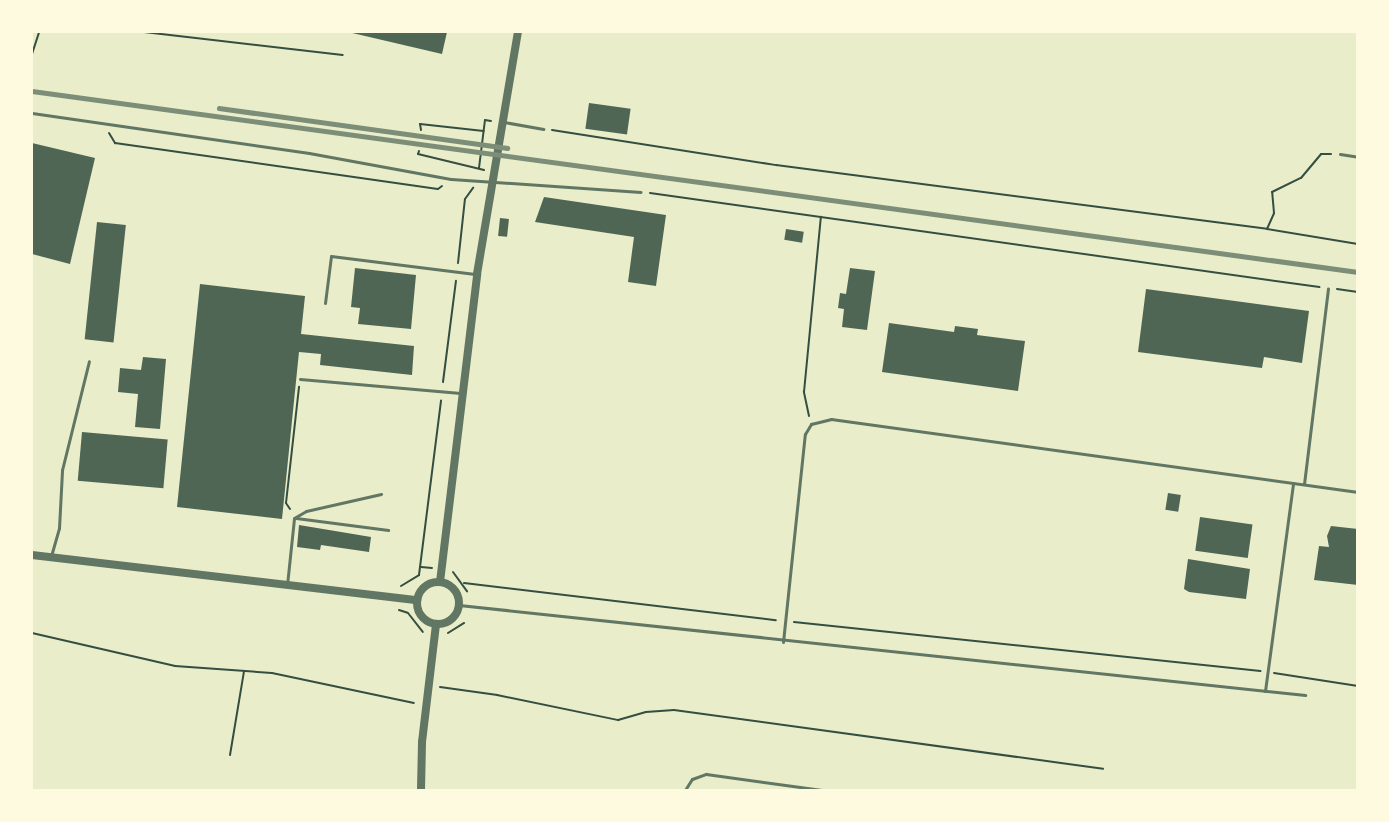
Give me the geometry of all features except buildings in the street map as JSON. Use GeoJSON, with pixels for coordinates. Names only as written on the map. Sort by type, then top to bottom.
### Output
{"type":"FeatureCollection","features":[{"type":"Feature","properties":{"kind":"street"},"geometry":{"type":"LineString","coordinates":[[440,582],[487,182],[502,122],[518,32]]}},
{"type":"Feature","properties":{"kind":"street"},"geometry":{"type":"LineString","coordinates":[[32,555],[417,600]]}},
{"type":"Feature","properties":{"kind":"street"},"geometry":{"type":"LineString","coordinates":[[440,582],[452,587],[459,605],[454,617],[436,624],[419,614],[417,600],[428,585],[440,582]]}},
{"type":"Feature","properties":{"kind":"street"},"geometry":{"type":"LineString","coordinates":[[421,790],[426,705],[436,624]]}},
{"type":"Feature","properties":{"kind":"lane"},"geometry":{"type":"LineString","coordinates":[[32,113],[309,153],[451,179],[640,192]]}},
{"type":"Feature","properties":{"kind":"lane"},"geometry":{"type":"LineString","coordinates":[[502,122],[543,129]]}},
{"type":"Feature","properties":{"kind":"lane"},"geometry":{"type":"LineString","coordinates":[[1340,154],[1358,157]]}},
{"type":"Feature","properties":{"kind":"lane"},"geometry":{"type":"LineString","coordinates":[[325,303],[331,256],[477,274]]}},
{"type":"Feature","properties":{"kind":"lane"},"geometry":{"type":"LineString","coordinates":[[1304,484],[1328,288]]}},
{"type":"Feature","properties":{"kind":"lane"},"geometry":{"type":"LineString","coordinates":[[50,558],[59,528],[62,470],[89,361]]}},
{"type":"Feature","properties":{"kind":"lane"},"geometry":{"type":"LineString","coordinates":[[300,379],[462,393]]}},
{"type":"Feature","properties":{"kind":"lane"},"geometry":{"type":"LineString","coordinates":[[783,642],[804,434],[811,424],[831,419],[1358,492]]}},
{"type":"Feature","properties":{"kind":"lane"},"geometry":{"type":"LineString","coordinates":[[1265,691],[1293,483]]}},
{"type":"Feature","properties":{"kind":"lane"},"geometry":{"type":"LineString","coordinates":[[294,518],[306,511],[381,494]]}},
{"type":"Feature","properties":{"kind":"lane"},"geometry":{"type":"LineString","coordinates":[[294,518],[388,530]]}},
{"type":"Feature","properties":{"kind":"lane"},"geometry":{"type":"LineString","coordinates":[[286,586],[294,518]]}},
{"type":"Feature","properties":{"kind":"lane"},"geometry":{"type":"LineString","coordinates":[[459,605],[783,642],[1305,695]]}},
{"type":"Feature","properties":{"kind":"lane"},"geometry":{"type":"LineString","coordinates":[[685,790],[692,780],[706,774],[822,790]]}},
{"type":"Feature","properties":{"kind":"path"},"geometry":{"type":"LineString","coordinates":[[32,54],[39,32]]}},
{"type":"Feature","properties":{"kind":"path"},"geometry":{"type":"LineString","coordinates":[[144,32],[343,55]]}},
{"type":"Feature","properties":{"kind":"path"},"geometry":{"type":"LineString","coordinates":[[479,168],[485,120],[492,121]]}},
{"type":"Feature","properties":{"kind":"path"},"geometry":{"type":"LineString","coordinates":[[421,130],[420,124],[484,131]]}},
{"type":"Feature","properties":{"kind":"path"},"geometry":{"type":"LineString","coordinates":[[105,125],[115,143],[438,189],[451,179]]}},
{"type":"Feature","properties":{"kind":"path"},"geometry":{"type":"LineString","coordinates":[[543,129],[776,165],[1267,229],[1358,244]]}},
{"type":"Feature","properties":{"kind":"path"},"geometry":{"type":"LineString","coordinates":[[409,583],[419,575],[421,567],[465,199],[487,182],[484,170],[418,154],[419,151]]}},
{"type":"Feature","properties":{"kind":"path"},"geometry":{"type":"LineString","coordinates":[[1267,229],[1274,213],[1272,192],[1301,178],[1321,154],[1340,154]]}},
{"type":"Feature","properties":{"kind":"path"},"geometry":{"type":"LineString","coordinates":[[640,192],[1358,292]]}},
{"type":"Feature","properties":{"kind":"path"},"geometry":{"type":"LineString","coordinates":[[811,424],[804,392],[821,217]]}},
{"type":"Feature","properties":{"kind":"path"},"geometry":{"type":"LineString","coordinates":[[294,518],[286,503],[300,379]]}},
{"type":"Feature","properties":{"kind":"path"},"geometry":{"type":"LineString","coordinates":[[453,571],[464,583],[467,591]]}},
{"type":"Feature","properties":{"kind":"path"},"geometry":{"type":"LineString","coordinates":[[464,583],[786,622],[1268,672],[1358,686]]}},
{"type":"Feature","properties":{"kind":"path"},"geometry":{"type":"LineString","coordinates":[[408,613],[423,631]]}},
{"type":"Feature","properties":{"kind":"path"},"geometry":{"type":"LineString","coordinates":[[448,633],[464,623]]}},
{"type":"Feature","properties":{"kind":"path"},"geometry":{"type":"LineString","coordinates":[[32,633],[175,666],[272,673],[426,705]]}},
{"type":"Feature","properties":{"kind":"path"},"geometry":{"type":"LineString","coordinates":[[230,754],[243,671]]}},
{"type":"Feature","properties":{"kind":"path"},"geometry":{"type":"LineString","coordinates":[[428,686],[497,694],[618,720],[646,712],[674,710],[1103,769]]}},
{"type":"Feature","properties":{"kind":"railway"},"geometry":{"type":"LineString","coordinates":[[32,91],[1358,272]]}},
{"type":"Feature","properties":{"kind":"railway"},"geometry":{"type":"LineString","coordinates":[[219,108],[507,148]]}}]}
